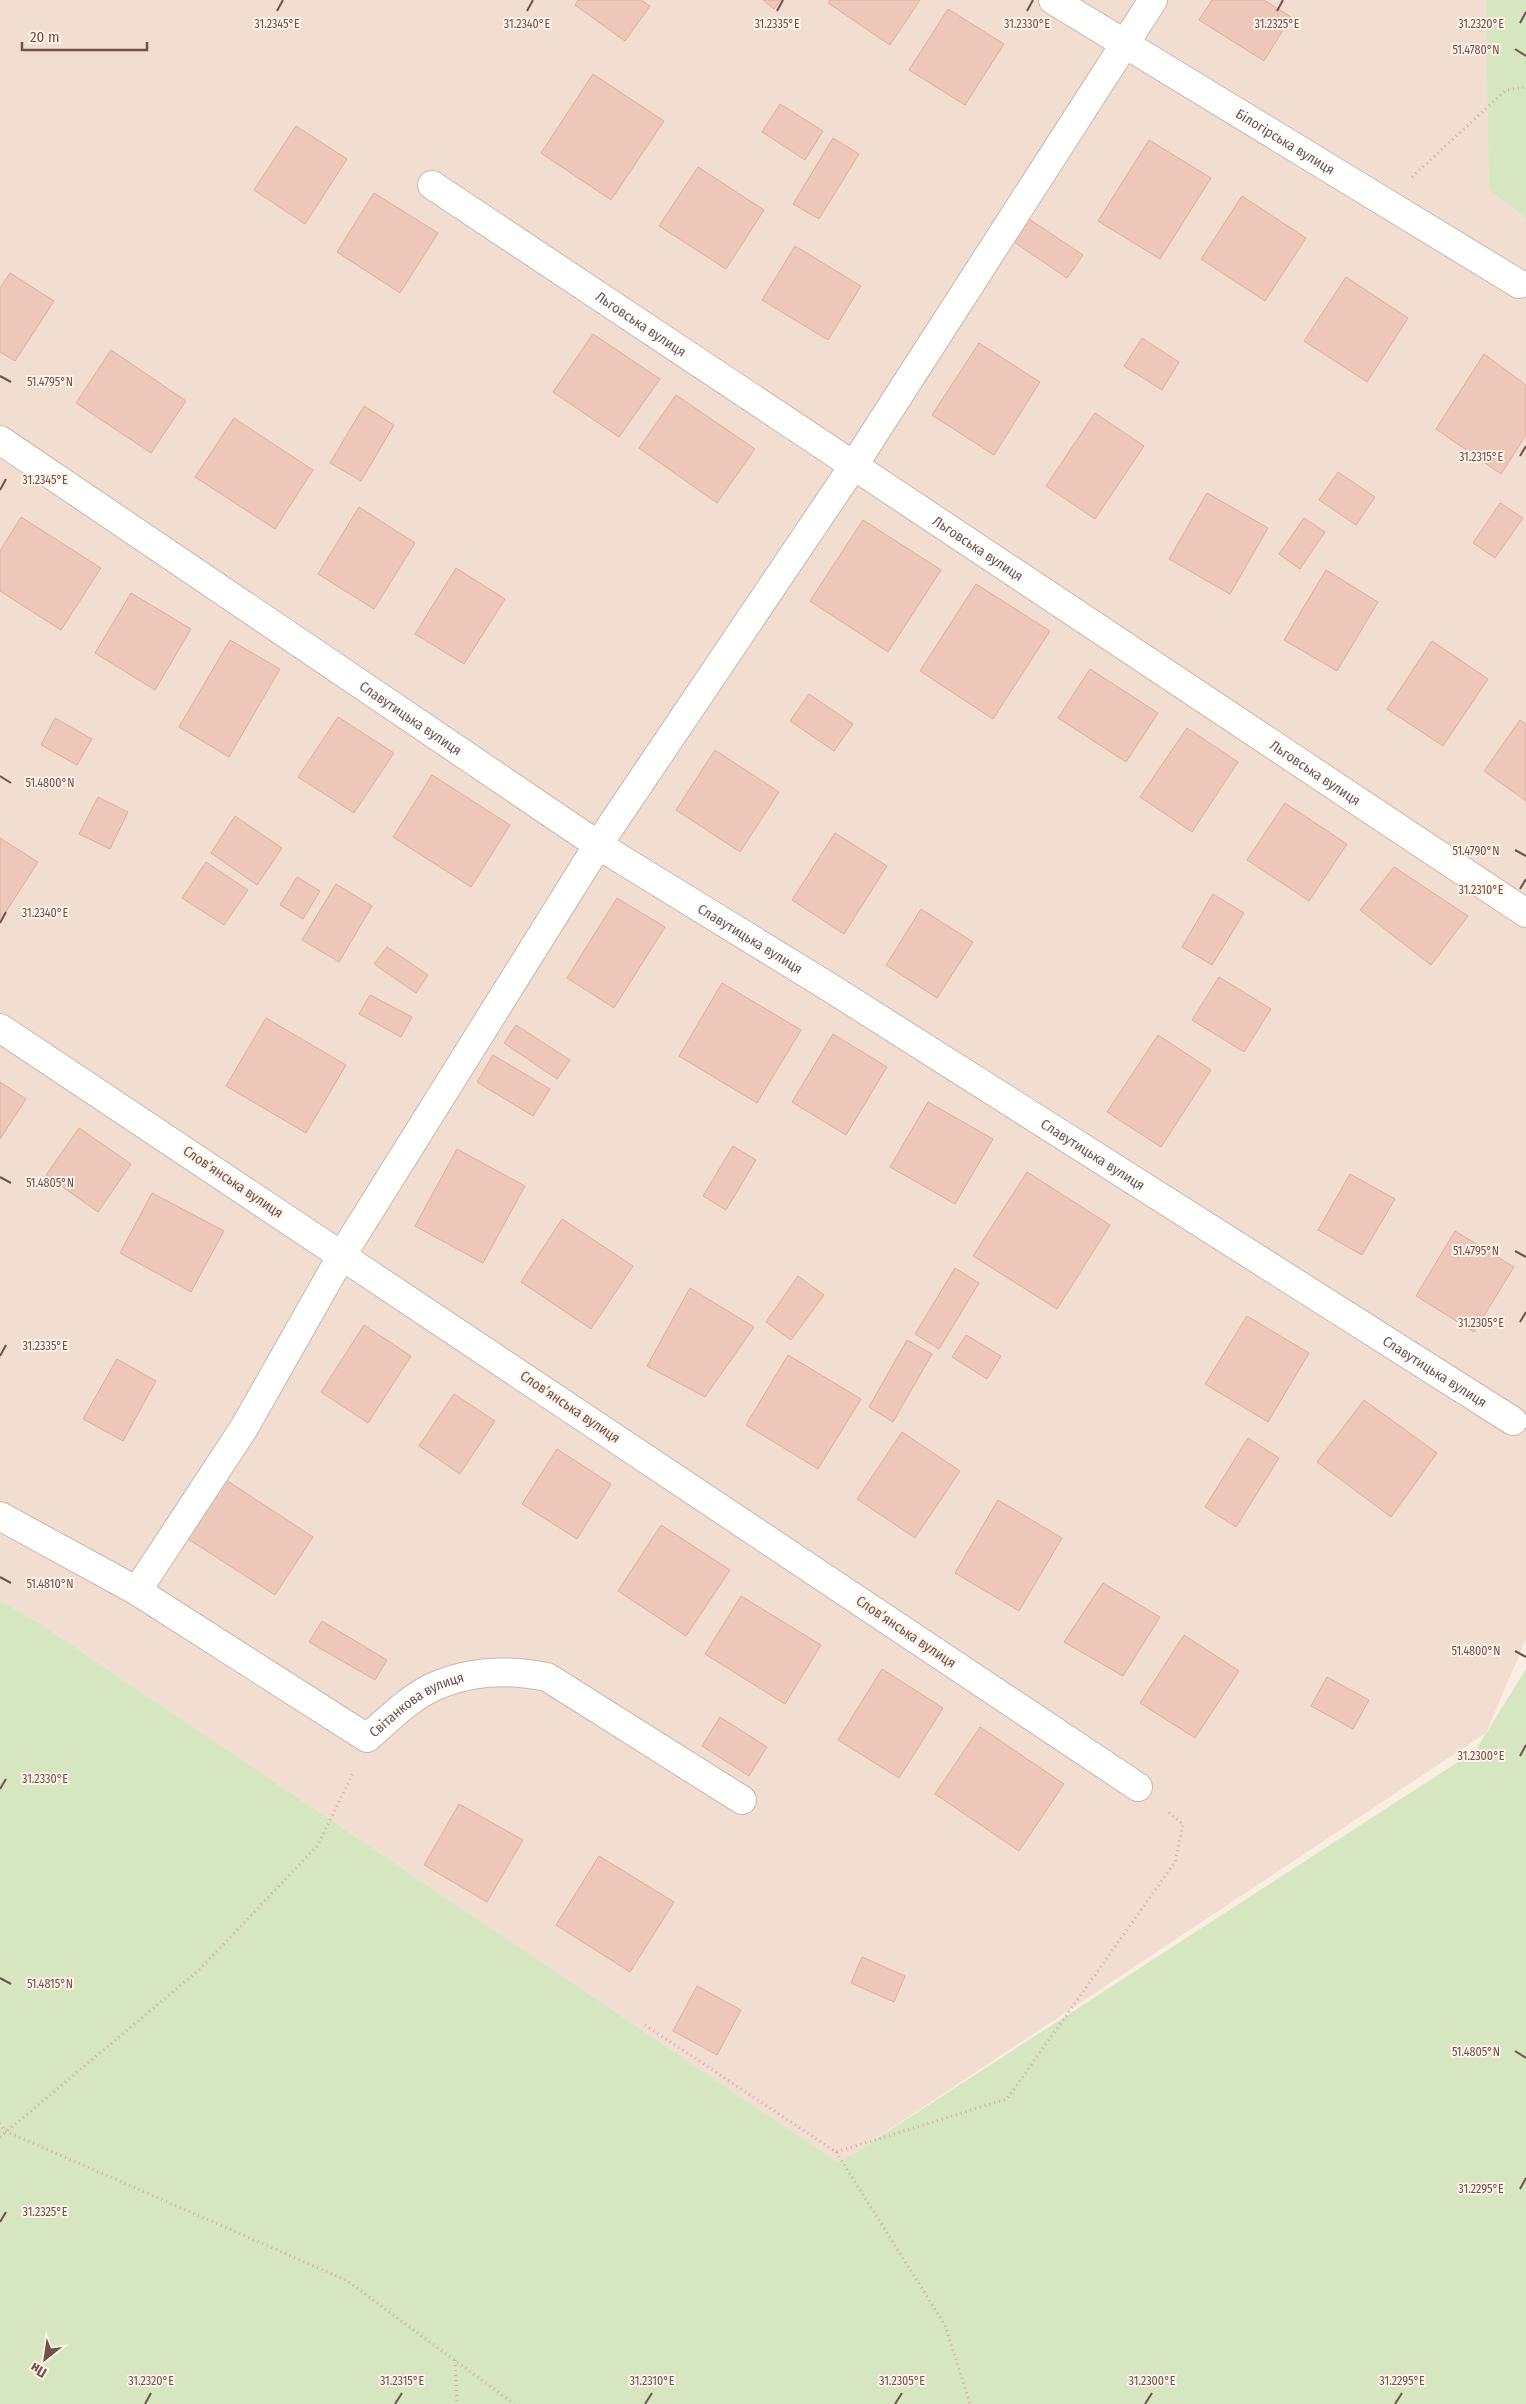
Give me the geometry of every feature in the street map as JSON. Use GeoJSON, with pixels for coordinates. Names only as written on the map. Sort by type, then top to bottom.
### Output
{"type":"FeatureCollection","features":[{"type":"Feature","properties":{"kind":"street","name":"Білогірська вулиця"},"geometry":{"type":"LineString","coordinates":[[1053,0],[1519,284]]}},
{"type":"Feature","properties":{"kind":"street"},"geometry":{"type":"LineString","coordinates":[[137,1591],[244,1428],[342,1255],[598,845],[854,465],[1153,0]]}},
{"type":"Feature","properties":{"kind":"street","name":"Льговська вулиця"},"geometry":{"type":"LineString","coordinates":[[432,185],[1526,912]]}},
{"type":"Feature","properties":{"kind":"street","name":"Славутицька вулиця"},"geometry":{"type":"LineString","coordinates":[[0,440],[598,845],[837,992],[1513,1420]]}},
{"type":"Feature","properties":{"kind":"street","name":"Словʼянська вулиця"},"geometry":{"type":"LineString","coordinates":[[0,1028],[1138,1788]]}},
{"type":"Feature","properties":{"kind":"street","name":"Світанкова вулиця"},"geometry":{"type":"LineString","coordinates":[[0,1516],[137,1591],[367,1738],[430,1689],[472,1674],[516,1671],[547,1677],[742,1800]]}},
{"type":"Feature","properties":{"kind":"path"},"geometry":{"type":"LineString","coordinates":[[1384,203],[1506,90],[1526,87]]}},
{"type":"Feature","properties":{"kind":"path"},"geometry":{"type":"LineString","coordinates":[[0,2136],[200,1969],[318,1846],[360,1758],[367,1738]]}},
{"type":"Feature","properties":{"kind":"path"},"geometry":{"type":"LineString","coordinates":[[836,2152],[1007,2098],[1175,1862],[1183,1824],[1138,1788]]}},
{"type":"Feature","properties":{"kind":"path"},"geometry":{"type":"LineString","coordinates":[[645,2026],[836,2152],[945,2325],[970,2404]]}},
{"type":"Feature","properties":{"kind":"path"},"geometry":{"type":"LineString","coordinates":[[0,2123],[5,2131],[346,2280],[514,2404]]}},
{"type":"Feature","properties":{"kind":"path"},"geometry":{"type":"LineString","coordinates":[[455,2360],[457,2404]]}},
{"type":"Feature","properties":{"kind":"shaded area"},"geometry":{"type":"Polygon","coordinates":[[[0,0],[1486,0],[1526,218],[1526,1639],[1486,1733],[839,2163],[36,1621],[0,1601],[0,0]]]}},
{"type":"Feature","properties":{"kind":"green space"},"geometry":{"type":"Polygon","coordinates":[[[1486,0],[1526,0],[1526,218],[1489,189],[1486,0]]]}},
{"type":"Feature","properties":{"kind":"green space"},"geometry":{"type":"Polygon","coordinates":[[[0,1601],[36,1621],[839,2163],[1475,1751],[1526,1669],[1526,2404],[0,2404],[0,1601]]]}},
{"type":"Feature","properties":{"kind":"building"},"geometry":{"type":"Polygon","coordinates":[[[578,0],[641,0],[650,6],[625,41],[575,5],[578,0]]]}},
{"type":"Feature","properties":{"kind":"building"},"geometry":{"type":"Polygon","coordinates":[[[763,0],[781,0],[774,9],[763,0]]]}},
{"type":"Feature","properties":{"kind":"building"},"geometry":{"type":"Polygon","coordinates":[[[830,0],[920,0],[890,45],[828,3],[830,0]]]}},
{"type":"Feature","properties":{"kind":"building"},"geometry":{"type":"Polygon","coordinates":[[[1212,0],[1264,0],[1291,17],[1264,61],[1199,20],[1212,0]]]}},
{"type":"Feature","properties":{"kind":"building"},"geometry":{"type":"Polygon","coordinates":[[[948,9],[1004,44],[965,105],[909,70],[948,9]]]}},
{"type":"Feature","properties":{"kind":"building"},"geometry":{"type":"Polygon","coordinates":[[[593,74],[664,121],[611,200],[541,153],[593,74]]]}},
{"type":"Feature","properties":{"kind":"building"},"geometry":{"type":"Polygon","coordinates":[[[780,104],[823,131],[805,160],[762,132],[780,104]]]}},
{"type":"Feature","properties":{"kind":"building"},"geometry":{"type":"Polygon","coordinates":[[[296,126],[347,159],[305,224],[254,190],[296,126]]]}},
{"type":"Feature","properties":{"kind":"building"},"geometry":{"type":"Polygon","coordinates":[[[833,138],[859,154],[819,219],[793,204],[833,138]]]}},
{"type":"Feature","properties":{"kind":"building"},"geometry":{"type":"Polygon","coordinates":[[[1149,140],[1211,178],[1160,259],[1098,221],[1149,140]]]}},
{"type":"Feature","properties":{"kind":"building"},"geometry":{"type":"Polygon","coordinates":[[[698,167],[764,210],[726,269],[659,226],[698,167]]]}},
{"type":"Feature","properties":{"kind":"building"},"geometry":{"type":"Polygon","coordinates":[[[374,193],[438,233],[400,293],[337,252],[374,193]]]}},
{"type":"Feature","properties":{"kind":"building"},"geometry":{"type":"Polygon","coordinates":[[[1242,196],[1306,238],[1265,301],[1201,259],[1242,196]]]}},
{"type":"Feature","properties":{"kind":"building"},"geometry":{"type":"Polygon","coordinates":[[[1029,219],[1083,255],[1067,278],[1014,242],[1029,219]]]}},
{"type":"Feature","properties":{"kind":"building"},"geometry":{"type":"Polygon","coordinates":[[[795,246],[861,286],[828,340],[762,300],[795,246]]]}},
{"type":"Feature","properties":{"kind":"building"},"geometry":{"type":"Polygon","coordinates":[[[10,273],[54,301],[15,361],[0,352],[0,288],[10,273]]]}},
{"type":"Feature","properties":{"kind":"building"},"geometry":{"type":"Polygon","coordinates":[[[1346,277],[1408,318],[1367,382],[1304,341],[1346,277]]]}},
{"type":"Feature","properties":{"kind":"building"},"geometry":{"type":"Polygon","coordinates":[[[593,334],[660,379],[619,437],[553,392],[593,334]]]}},
{"type":"Feature","properties":{"kind":"building"},"geometry":{"type":"Polygon","coordinates":[[[1142,338],[1179,362],[1162,390],[1124,366],[1142,338]]]}},
{"type":"Feature","properties":{"kind":"building"},"geometry":{"type":"Polygon","coordinates":[[[979,343],[1040,382],[994,455],[932,415],[979,343]]]}},
{"type":"Feature","properties":{"kind":"building"},"geometry":{"type":"Polygon","coordinates":[[[111,350],[186,401],[151,453],[76,403],[111,350]]]}},
{"type":"Feature","properties":{"kind":"building"},"geometry":{"type":"Polygon","coordinates":[[[1484,354],[1526,385],[1526,435],[1501,474],[1436,429],[1484,354]]]}},
{"type":"Feature","properties":{"kind":"building"},"geometry":{"type":"Polygon","coordinates":[[[676,395],[755,449],[717,503],[639,448],[676,395]]]}},
{"type":"Feature","properties":{"kind":"building"},"geometry":{"type":"Polygon","coordinates":[[[364,406],[394,425],[361,481],[330,463],[364,406]]]}},
{"type":"Feature","properties":{"kind":"building"},"geometry":{"type":"Polygon","coordinates":[[[1095,413],[1144,446],[1095,519],[1046,486],[1095,413]]]}},
{"type":"Feature","properties":{"kind":"building"},"geometry":{"type":"Polygon","coordinates":[[[234,418],[313,470],[275,529],[195,477],[234,418]]]}},
{"type":"Feature","properties":{"kind":"building"},"geometry":{"type":"Polygon","coordinates":[[[1338,472],[1375,497],[1356,525],[1319,500],[1338,472]]]}},
{"type":"Feature","properties":{"kind":"building"},"geometry":{"type":"Polygon","coordinates":[[[1207,493],[1268,528],[1230,594],[1169,559],[1207,493]]]}},
{"type":"Feature","properties":{"kind":"building"},"geometry":{"type":"Polygon","coordinates":[[[1500,503],[1523,518],[1495,558],[1473,543],[1500,503]]]}},
{"type":"Feature","properties":{"kind":"building"},"geometry":{"type":"Polygon","coordinates":[[[359,507],[415,543],[374,609],[318,574],[359,507]]]}},
{"type":"Feature","properties":{"kind":"building"},"geometry":{"type":"Polygon","coordinates":[[[21,517],[101,568],[61,630],[0,591],[0,551],[21,517]]]}},
{"type":"Feature","properties":{"kind":"building"},"geometry":{"type":"Polygon","coordinates":[[[1304,518],[1325,532],[1300,569],[1279,554],[1304,518]]]}},
{"type":"Feature","properties":{"kind":"building"},"geometry":{"type":"Polygon","coordinates":[[[863,520],[941,570],[888,652],[810,601],[863,520]]]}},
{"type":"Feature","properties":{"kind":"building"},"geometry":{"type":"Polygon","coordinates":[[[456,568],[505,599],[464,664],[415,634],[456,568]]]}},
{"type":"Feature","properties":{"kind":"building"},"geometry":{"type":"Polygon","coordinates":[[[1326,570],[1378,602],[1337,671],[1284,640],[1326,570]]]}},
{"type":"Feature","properties":{"kind":"building"},"geometry":{"type":"Polygon","coordinates":[[[976,584],[1050,631],[993,719],[920,671],[976,584]]]}},
{"type":"Feature","properties":{"kind":"building"},"geometry":{"type":"Polygon","coordinates":[[[131,593],[191,629],[155,690],[95,653],[131,593]]]}},
{"type":"Feature","properties":{"kind":"building"},"geometry":{"type":"Polygon","coordinates":[[[230,640],[280,669],[229,757],[179,727],[230,640]]]}},
{"type":"Feature","properties":{"kind":"building"},"geometry":{"type":"Polygon","coordinates":[[[1432,641],[1488,679],[1443,746],[1387,709],[1432,641]]]}},
{"type":"Feature","properties":{"kind":"building"},"geometry":{"type":"Polygon","coordinates":[[[1090,669],[1158,713],[1126,762],[1058,718],[1090,669]]]}},
{"type":"Feature","properties":{"kind":"building"},"geometry":{"type":"Polygon","coordinates":[[[809,694],[853,724],[834,751],[790,721],[809,694]]]}},
{"type":"Feature","properties":{"kind":"building"},"geometry":{"type":"Polygon","coordinates":[[[338,717],[394,753],[354,813],[298,777],[338,717]]]}},
{"type":"Feature","properties":{"kind":"building"},"geometry":{"type":"Polygon","coordinates":[[[55,718],[92,739],[77,765],[41,745],[55,718]]]}},
{"type":"Feature","properties":{"kind":"building"},"geometry":{"type":"Polygon","coordinates":[[[1520,720],[1526,724],[1526,801],[1484,771],[1520,720]]]}},
{"type":"Feature","properties":{"kind":"building"},"geometry":{"type":"Polygon","coordinates":[[[1187,728],[1238,762],[1192,832],[1140,797],[1187,728]]]}},
{"type":"Feature","properties":{"kind":"building"},"geometry":{"type":"Polygon","coordinates":[[[715,750],[779,792],[740,852],[676,810],[715,750]]]}},
{"type":"Feature","properties":{"kind":"building"},"geometry":{"type":"Polygon","coordinates":[[[432,775],[510,825],[471,887],[393,837],[432,775]]]}},
{"type":"Feature","properties":{"kind":"building"},"geometry":{"type":"Polygon","coordinates":[[[98,797],[128,812],[110,849],[79,834],[98,797]]]}},
{"type":"Feature","properties":{"kind":"building"},"geometry":{"type":"Polygon","coordinates":[[[1285,803],[1347,844],[1309,901],[1247,860],[1285,803]]]}},
{"type":"Feature","properties":{"kind":"building"},"geometry":{"type":"Polygon","coordinates":[[[235,816],[282,848],[257,885],[211,853],[235,816]]]}},
{"type":"Feature","properties":{"kind":"building"},"geometry":{"type":"Polygon","coordinates":[[[835,833],[887,866],[844,934],[792,900],[835,833]]]}},
{"type":"Feature","properties":{"kind":"building"},"geometry":{"type":"Polygon","coordinates":[[[0,838],[38,862],[0,921],[0,838]]]}},
{"type":"Feature","properties":{"kind":"building"},"geometry":{"type":"Polygon","coordinates":[[[206,862],[248,890],[224,925],[182,898],[206,862]]]}},
{"type":"Feature","properties":{"kind":"building"},"geometry":{"type":"Polygon","coordinates":[[[1394,867],[1468,916],[1431,965],[1360,910],[1394,867]]]}},
{"type":"Feature","properties":{"kind":"building"},"geometry":{"type":"Polygon","coordinates":[[[297,877],[320,891],[303,919],[280,905],[297,877]]]}},
{"type":"Feature","properties":{"kind":"building"},"geometry":{"type":"Polygon","coordinates":[[[336,884],[372,906],[339,962],[302,940],[336,884]]]}},
{"type":"Feature","properties":{"kind":"building"},"geometry":{"type":"Polygon","coordinates":[[[1213,894],[1244,913],[1212,965],[1182,947],[1213,894]]]}},
{"type":"Feature","properties":{"kind":"building"},"geometry":{"type":"Polygon","coordinates":[[[617,898],[665,927],[614,1008],[567,978],[617,898]]]}},
{"type":"Feature","properties":{"kind":"building"},"geometry":{"type":"Polygon","coordinates":[[[921,909],[973,942],[937,998],[886,965],[921,909]]]}},
{"type":"Feature","properties":{"kind":"building"},"geometry":{"type":"Polygon","coordinates":[[[387,947],[428,975],[416,993],[374,964],[387,947]]]}},
{"type":"Feature","properties":{"kind":"building"},"geometry":{"type":"Polygon","coordinates":[[[1219,977],[1271,1009],[1244,1052],[1192,1020],[1219,977]]]}},
{"type":"Feature","properties":{"kind":"building"},"geometry":{"type":"Polygon","coordinates":[[[722,983],[801,1030],[757,1103],[679,1056],[722,983]]]}},
{"type":"Feature","properties":{"kind":"building"},"geometry":{"type":"Polygon","coordinates":[[[370,995],[412,1017],[401,1037],[359,1014],[370,995]]]}},
{"type":"Feature","properties":{"kind":"building"},"geometry":{"type":"Polygon","coordinates":[[[266,1018],[346,1065],[306,1133],[226,1086],[266,1018]]]}},
{"type":"Feature","properties":{"kind":"building"},"geometry":{"type":"Polygon","coordinates":[[[516,1025],[570,1060],[557,1079],[504,1043],[516,1025]]]}},
{"type":"Feature","properties":{"kind":"building"},"geometry":{"type":"Polygon","coordinates":[[[833,1034],[887,1067],[846,1135],[792,1102],[833,1034]]]}},
{"type":"Feature","properties":{"kind":"building"},"geometry":{"type":"Polygon","coordinates":[[[1158,1035],[1211,1070],[1161,1147],[1107,1112],[1158,1035]]]}},
{"type":"Feature","properties":{"kind":"building"},"geometry":{"type":"Polygon","coordinates":[[[493,1055],[550,1089],[533,1116],[477,1082],[493,1055]]]}},
{"type":"Feature","properties":{"kind":"building"},"geometry":{"type":"Polygon","coordinates":[[[0,1082],[26,1099],[0,1139],[0,1082]]]}},
{"type":"Feature","properties":{"kind":"building"},"geometry":{"type":"Polygon","coordinates":[[[928,1102],[993,1139],[955,1204],[890,1167],[928,1102]]]}},
{"type":"Feature","properties":{"kind":"building"},"geometry":{"type":"Polygon","coordinates":[[[79,1128],[131,1164],[98,1212],[46,1175],[79,1128]]]}},
{"type":"Feature","properties":{"kind":"building"},"geometry":{"type":"Polygon","coordinates":[[[733,1146],[756,1160],[726,1210],[703,1196],[733,1146]]]}},
{"type":"Feature","properties":{"kind":"building"},"geometry":{"type":"Polygon","coordinates":[[[457,1149],[525,1186],[483,1263],[415,1226],[457,1149]]]}},
{"type":"Feature","properties":{"kind":"building"},"geometry":{"type":"Polygon","coordinates":[[[1027,1172],[1110,1225],[1057,1309],[973,1256],[1027,1172]]]}},
{"type":"Feature","properties":{"kind":"building"},"geometry":{"type":"Polygon","coordinates":[[[1350,1174],[1395,1199],[1362,1255],[1318,1230],[1350,1174]]]}},
{"type":"Feature","properties":{"kind":"building"},"geometry":{"type":"Polygon","coordinates":[[[152,1193],[224,1231],[191,1292],[120,1253],[152,1193]]]}},
{"type":"Feature","properties":{"kind":"building"},"geometry":{"type":"Polygon","coordinates":[[[562,1219],[633,1266],[591,1329],[521,1282],[562,1219]]]}},
{"type":"Feature","properties":{"kind":"building"},"geometry":{"type":"Polygon","coordinates":[[[1455,1231],[1514,1267],[1474,1332],[1416,1296],[1455,1231]]]}},
{"type":"Feature","properties":{"kind":"building"},"geometry":{"type":"Polygon","coordinates":[[[955,1268],[979,1283],[939,1349],[915,1334],[955,1268]]]}},
{"type":"Feature","properties":{"kind":"building"},"geometry":{"type":"Polygon","coordinates":[[[798,1276],[824,1295],[791,1340],[766,1322],[798,1276]]]}},
{"type":"Feature","properties":{"kind":"building"},"geometry":{"type":"Polygon","coordinates":[[[690,1288],[754,1327],[705,1397],[647,1366],[690,1288]]]}},
{"type":"Feature","properties":{"kind":"building"},"geometry":{"type":"Polygon","coordinates":[[[1247,1316],[1309,1353],[1268,1422],[1205,1384],[1247,1316]]]}},
{"type":"Feature","properties":{"kind":"building"},"geometry":{"type":"Polygon","coordinates":[[[364,1325],[411,1356],[368,1423],[321,1392],[364,1325]]]}},
{"type":"Feature","properties":{"kind":"building"},"geometry":{"type":"Polygon","coordinates":[[[966,1335],[1001,1356],[987,1379],[952,1357],[966,1335]]]}},
{"type":"Feature","properties":{"kind":"building"},"geometry":{"type":"Polygon","coordinates":[[[907,1340],[932,1354],[893,1422],[869,1407],[907,1340]]]}},
{"type":"Feature","properties":{"kind":"building"},"geometry":{"type":"Polygon","coordinates":[[[788,1355],[861,1399],[818,1469],[746,1425],[788,1355]]]}},
{"type":"Feature","properties":{"kind":"building"},"geometry":{"type":"Polygon","coordinates":[[[117,1359],[156,1381],[123,1441],[83,1419],[117,1359]]]}},
{"type":"Feature","properties":{"kind":"building"},"geometry":{"type":"Polygon","coordinates":[[[454,1394],[495,1421],[460,1474],[419,1446],[454,1394]]]}},
{"type":"Feature","properties":{"kind":"building"},"geometry":{"type":"Polygon","coordinates":[[[1364,1400],[1437,1453],[1391,1517],[1317,1462],[1364,1400]]]}},
{"type":"Feature","properties":{"kind":"building"},"geometry":{"type":"Polygon","coordinates":[[[902,1432],[960,1471],[915,1538],[857,1499],[902,1432]]]}},
{"type":"Feature","properties":{"kind":"building"},"geometry":{"type":"Polygon","coordinates":[[[1248,1438],[1279,1458],[1236,1527],[1205,1507],[1248,1438]]]}},
{"type":"Feature","properties":{"kind":"building"},"geometry":{"type":"Polygon","coordinates":[[[557,1449],[611,1484],[577,1539],[522,1504],[557,1449]]]}},
{"type":"Feature","properties":{"kind":"building"},"geometry":{"type":"Polygon","coordinates":[[[223,1478],[313,1537],[275,1595],[185,1537],[223,1478]]]}},
{"type":"Feature","properties":{"kind":"building"},"geometry":{"type":"Polygon","coordinates":[[[998,1500],[1062,1538],[1019,1611],[955,1573],[998,1500]]]}},
{"type":"Feature","properties":{"kind":"building"},"geometry":{"type":"Polygon","coordinates":[[[661,1525],[730,1570],[686,1636],[618,1591],[661,1525]]]}},
{"type":"Feature","properties":{"kind":"building"},"geometry":{"type":"Polygon","coordinates":[[[1103,1583],[1160,1617],[1123,1676],[1064,1642],[1103,1583]]]}},
{"type":"Feature","properties":{"kind":"building"},"geometry":{"type":"Polygon","coordinates":[[[741,1596],[821,1645],[785,1704],[705,1654],[741,1596]]]}},
{"type":"Feature","properties":{"kind":"building"},"geometry":{"type":"Polygon","coordinates":[[[322,1621],[387,1660],[375,1680],[309,1642],[322,1621]]]}},
{"type":"Feature","properties":{"kind":"building"},"geometry":{"type":"Polygon","coordinates":[[[1184,1635],[1239,1671],[1195,1738],[1140,1703],[1184,1635]]]}},
{"type":"Feature","properties":{"kind":"building"},"geometry":{"type":"Polygon","coordinates":[[[882,1669],[943,1708],[899,1778],[838,1740],[882,1669]]]}},
{"type":"Feature","properties":{"kind":"building"},"geometry":{"type":"Polygon","coordinates":[[[1327,1677],[1369,1700],[1353,1729],[1311,1706],[1327,1677]]]}},
{"type":"Feature","properties":{"kind":"building"},"geometry":{"type":"Polygon","coordinates":[[[720,1717],[767,1747],[749,1776],[702,1746],[720,1717]]]}},
{"type":"Feature","properties":{"kind":"building"},"geometry":{"type":"Polygon","coordinates":[[[980,1727],[1064,1784],[1019,1851],[935,1794],[980,1727]]]}},
{"type":"Feature","properties":{"kind":"building"},"geometry":{"type":"Polygon","coordinates":[[[459,1804],[523,1840],[487,1902],[424,1865],[459,1804]]]}},
{"type":"Feature","properties":{"kind":"building"},"geometry":{"type":"Polygon","coordinates":[[[599,1856],[674,1902],[630,1972],[556,1925],[599,1856]]]}},
{"type":"Feature","properties":{"kind":"building"},"geometry":{"type":"Polygon","coordinates":[[[862,1957],[905,1976],[894,2002],[851,1983],[862,1957]]]}},
{"type":"Feature","properties":{"kind":"building"},"geometry":{"type":"Polygon","coordinates":[[[697,1986],[741,2010],[717,2055],[673,2031],[697,1986]]]}}]}
